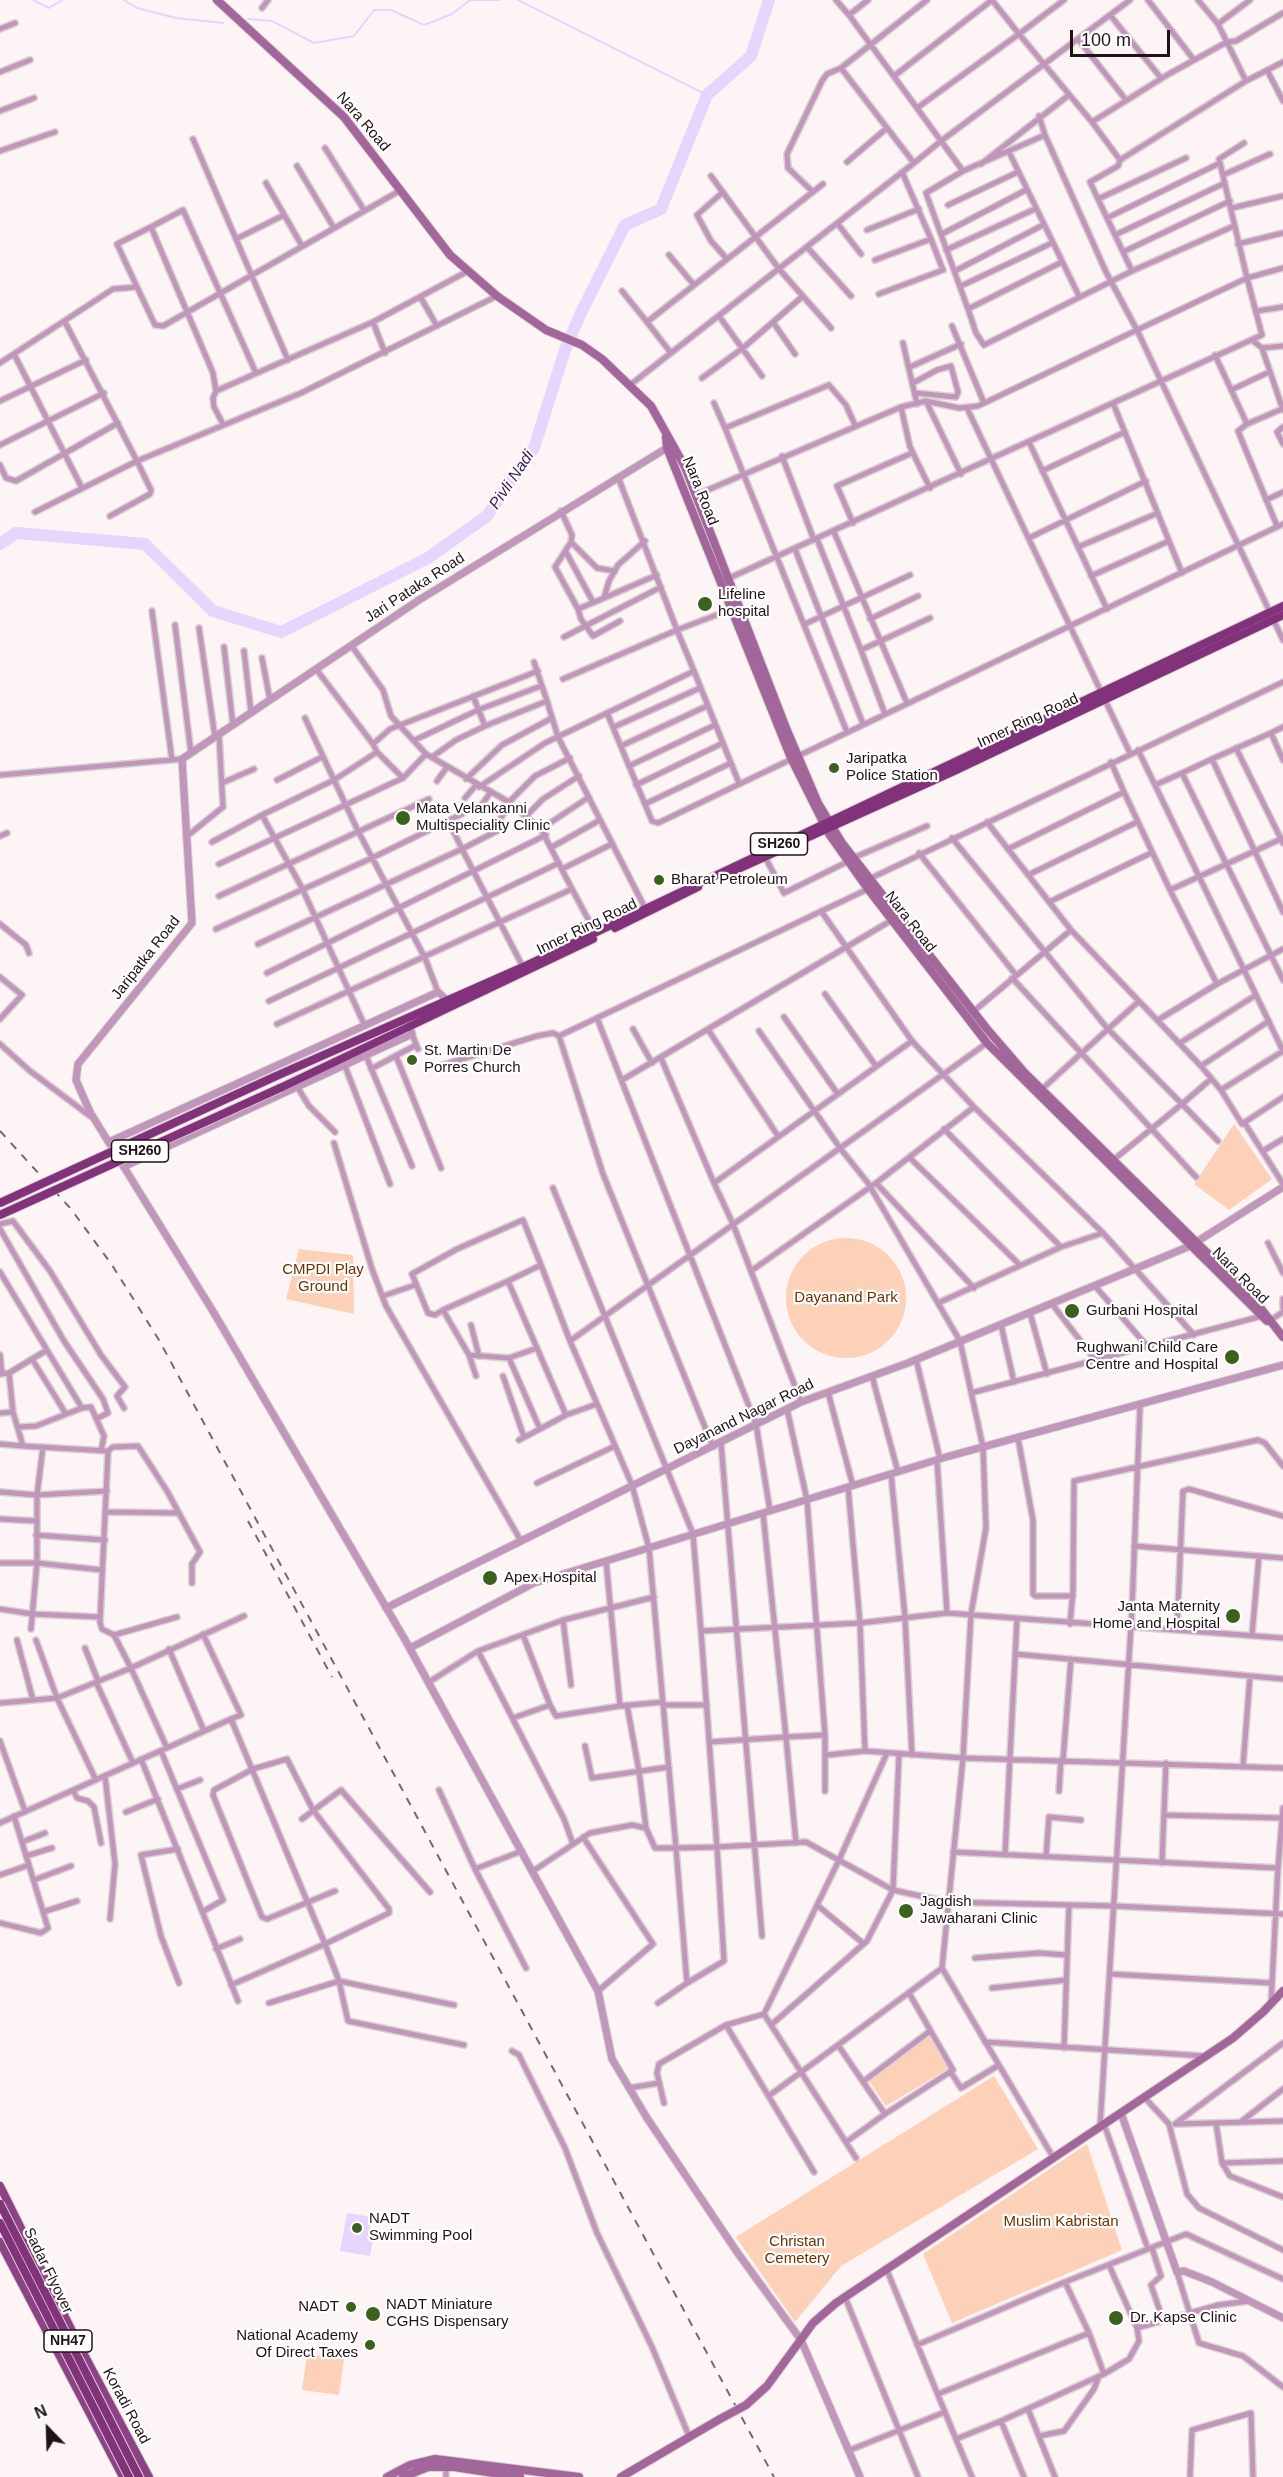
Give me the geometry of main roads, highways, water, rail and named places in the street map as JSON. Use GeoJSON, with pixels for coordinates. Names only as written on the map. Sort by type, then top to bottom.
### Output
{"type":"FeatureCollection","features":[{"type":"Feature","properties":{"kind":"highway","name":"Inner Ring Road"},"geometry":{"type":"LineString","coordinates":[[0,1203],[274,1077],[523,967],[645,908],[1104,696],[1272,615],[1283,606]]}},
{"type":"Feature","properties":{"kind":"highway","name":"Inner Ring Road"},"geometry":{"type":"LineString","coordinates":[[1272,615],[1283,615]]}},
{"type":"Feature","properties":{"kind":"highway","name":"Inner Ring Road"},"geometry":{"type":"LineString","coordinates":[[0,1215],[411,1030],[828,825]]}},
{"type":"Feature","properties":{"kind":"highway","name":"Sadar Flyover"},"geometry":{"type":"LineString","coordinates":[[0,2204],[140,2477]]}},
{"type":"Feature","properties":{"kind":"highway","name":"Sadar Flyover"},"geometry":{"type":"LineString","coordinates":[[0,2223],[129,2477]]}},
{"type":"Feature","properties":{"kind":"main road","name":"Nara Road"},"geometry":{"type":"LineString","coordinates":[[217,0],[344,117],[450,255],[497,296],[561,337],[582,345],[602,358],[651,406],[666,436],[725,580],[794,757]]}},
{"type":"Feature","properties":{"kind":"main road","name":"Nara Road"},"geometry":{"type":"LineString","coordinates":[[670,446],[696,495],[725,580],[732,609],[794,757],[828,825],[868,889],[987,1043],[1194,1244],[1283,1337]]}},
{"type":"Feature","properties":{"kind":"main road","name":"Nara Road"},"geometry":{"type":"LineString","coordinates":[[851,860],[869,879],[974,1011],[1042,1089],[1111,1162]]}},
{"type":"Feature","properties":{"kind":"main road"},"geometry":{"type":"LineString","coordinates":[[621,2477],[746,2405],[767,2386],[813,2323],[845,2297],[1233,2038],[1283,1991]]}},
{"type":"Feature","properties":{"kind":"main road","name":"Koradi Road"},"geometry":{"type":"LineString","coordinates":[[0,2186],[148,2477]]}},
{"type":"Feature","properties":{"kind":"main road"},"geometry":{"type":"LineString","coordinates":[[0,2242],[123,2477]]}},
{"type":"Feature","properties":{"kind":"main road"},"geometry":{"type":"LineString","coordinates":[[33,2305],[54,2294]]}},
{"type":"Feature","properties":{"kind":"main road"},"geometry":{"type":"LineString","coordinates":[[387,2477],[435,2459],[579,2477]]}},
{"type":"Feature","properties":{"kind":"main road"},"geometry":{"type":"LineString","coordinates":[[400,2471],[446,2467],[520,2477]]}},
{"type":"Feature","properties":{"kind":"waterway"},"geometry":{"type":"LineString","coordinates":[[33,0],[49,8],[62,0]]}},
{"type":"Feature","properties":{"kind":"waterway"},"geometry":{"type":"LineString","coordinates":[[124,0],[137,8],[176,18],[223,23]]}},
{"type":"Feature","properties":{"kind":"waterway"},"geometry":{"type":"LineString","coordinates":[[248,19],[272,21],[314,43],[354,36],[374,10],[391,10],[424,25],[452,14],[470,0],[500,0]]}},
{"type":"Feature","properties":{"kind":"waterway"},"geometry":{"type":"LineString","coordinates":[[518,0],[707,95]]}},
{"type":"Feature","properties":{"kind":"waterway","name":"Pivli Nadi"},"geometry":{"type":"LineString","coordinates":[[0,544],[16,533],[145,544],[213,611],[281,632],[428,558],[487,516],[534,448],[565,350],[625,225],[661,209],[707,95],[751,56],[769,0]]}},
{"type":"Feature","properties":{"kind":"railway"},"geometry":{"type":"LineString","coordinates":[[0,1131],[71,1209],[112,1265],[159,1340],[774,2477]]}},
{"type":"Feature","properties":{"kind":"railway"},"geometry":{"type":"LineString","coordinates":[[248,1521],[332,1677]]}},
{"type":"Feature","properties":{"kind":"place","name":"Lifeline hospital"},"geometry":{"type":"Point","coordinates":[705,604]}},
{"type":"Feature","properties":{"kind":"place","name":"Jaripatka Police Station"},"geometry":{"type":"Point","coordinates":[834,768]}},
{"type":"Feature","properties":{"kind":"place","name":"Mata Velankanni Multispeciality Clinic"},"geometry":{"type":"Point","coordinates":[403,818]}},
{"type":"Feature","properties":{"kind":"place","name":"Bharat Petroleum"},"geometry":{"type":"Point","coordinates":[659,880]}},
{"type":"Feature","properties":{"kind":"place","name":"St. Martin De Porres Church"},"geometry":{"type":"Point","coordinates":[412,1060]}},
{"type":"Feature","properties":{"kind":"place","name":"Gurbani Hospital"},"geometry":{"type":"Point","coordinates":[1072,1311]}},
{"type":"Feature","properties":{"kind":"place","name":"Rughwani Child Care Centre and Hospital"},"geometry":{"type":"Point","coordinates":[1232,1357]}},
{"type":"Feature","properties":{"kind":"place","name":"Apex Hospital"},"geometry":{"type":"Point","coordinates":[490,1578]}},
{"type":"Feature","properties":{"kind":"place","name":"Janta Maternity Home and Hospital"},"geometry":{"type":"Point","coordinates":[1233,1616]}},
{"type":"Feature","properties":{"kind":"place","name":"Jagdish Jawaharani Clinic"},"geometry":{"type":"Point","coordinates":[906,1911]}},
{"type":"Feature","properties":{"kind":"place","name":"NADT Swimming Pool"},"geometry":{"type":"Point","coordinates":[357,2228]}},
{"type":"Feature","properties":{"kind":"place","name":"NADT"},"geometry":{"type":"Point","coordinates":[351,2307]}},
{"type":"Feature","properties":{"kind":"place","name":"NADT Miniature CGHS Dispensary"},"geometry":{"type":"Point","coordinates":[373,2314]}},
{"type":"Feature","properties":{"kind":"place","name":"Dr. Kapse Clinic"},"geometry":{"type":"Point","coordinates":[1116,2318]}},
{"type":"Feature","properties":{"kind":"place","name":"National Academy Of Direct Taxes"},"geometry":{"type":"Point","coordinates":[370,2345]}},
{"type":"Feature","properties":{"kind":"park label","name":"CMPDI Play Ground"},"geometry":{"type":"Point","coordinates":[323,1278]}},
{"type":"Feature","properties":{"kind":"park label","name":"Dayanand Park"},"geometry":{"type":"Point","coordinates":[846,1298]}},
{"type":"Feature","properties":{"kind":"park label","name":"Muslim Kabristan"},"geometry":{"type":"Point","coordinates":[1061,2222]}},
{"type":"Feature","properties":{"kind":"park label","name":"Christan Cemetery"},"geometry":{"type":"Point","coordinates":[797,2250]}}]}
